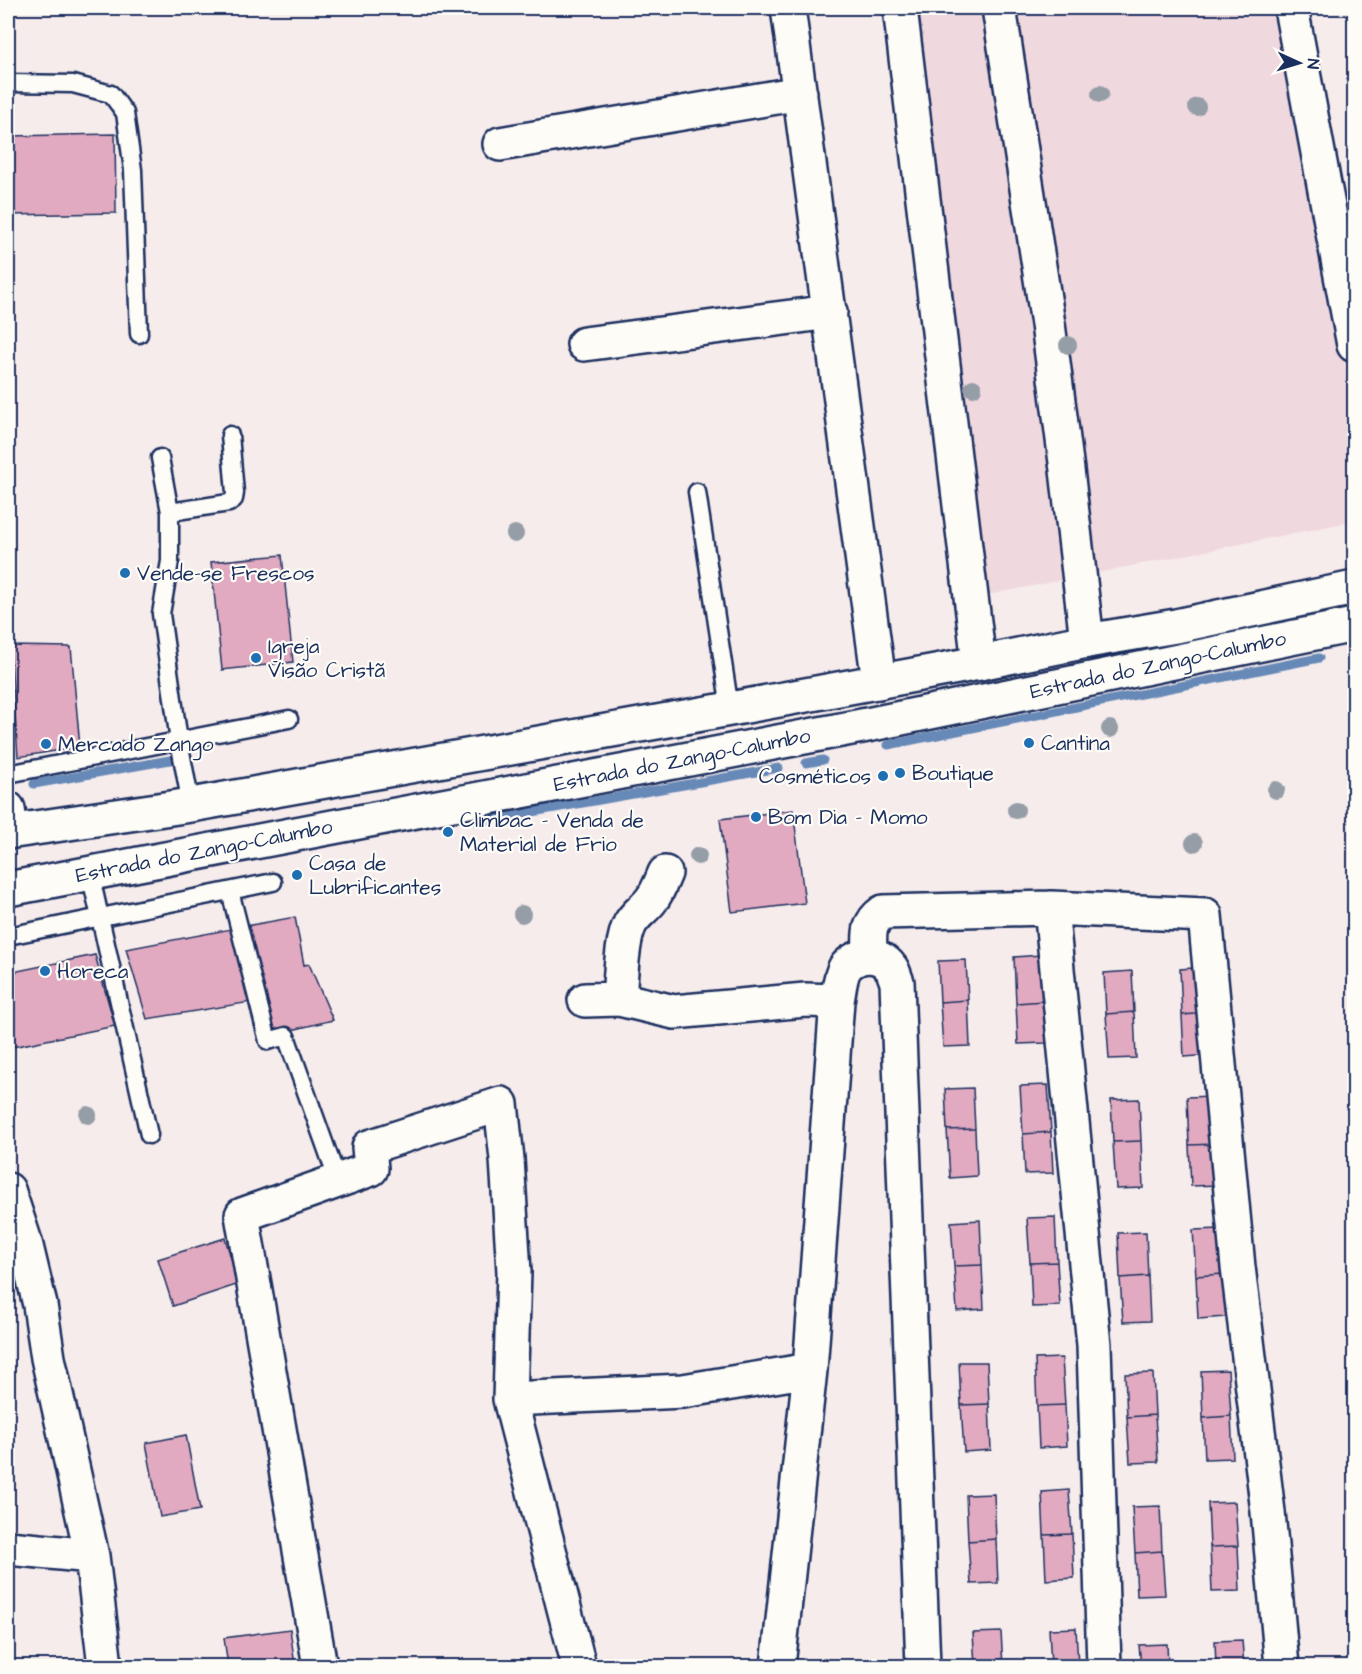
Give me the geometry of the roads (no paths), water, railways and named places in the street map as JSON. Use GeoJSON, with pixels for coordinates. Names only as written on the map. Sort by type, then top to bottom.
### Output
{"type":"FeatureCollection","features":[{"type":"Feature","properties":{"kind":"street"},"geometry":{"type":"LineString","coordinates":[[789,8],[879,682]]}},
{"type":"Feature","properties":{"kind":"street"},"geometry":{"type":"LineString","coordinates":[[900,8],[979,663]]}},
{"type":"Feature","properties":{"kind":"street"},"geometry":{"type":"LineString","coordinates":[[999,8],[1049,335],[1087,641]]}},
{"type":"Feature","properties":{"kind":"street"},"geometry":{"type":"LineString","coordinates":[[1291,8],[1354,345]]}},
{"type":"Feature","properties":{"kind":"street"},"geometry":{"type":"LineString","coordinates":[[500,144],[800,93]]}},
{"type":"Feature","properties":{"kind":"street"},"geometry":{"type":"LineString","coordinates":[[584,344],[830,312]]}},
{"type":"Feature","properties":{"kind":"street","name":"Estrada do Zango-Calumbo"},"geometry":{"type":"LineString","coordinates":[[9,824],[191,804],[879,682],[1176,626],[1354,588]]}},
{"type":"Feature","properties":{"kind":"street","name":"Estrada do Zango-Calumbo"},"geometry":{"type":"LineString","coordinates":[[8,889],[867,725],[1354,625]]}},
{"type":"Feature","properties":{"kind":"street"},"geometry":{"type":"LineString","coordinates":[[619,999],[629,926],[638,912],[651,901],[660,886],[664,873]]}},
{"type":"Feature","properties":{"kind":"street"},"geometry":{"type":"LineString","coordinates":[[870,956],[870,929],[874,919],[883,912],[1051,908],[1205,915],[1238,1267],[1268,1512],[1282,1666]]}},
{"type":"Feature","properties":{"kind":"street"},"geometry":{"type":"LineString","coordinates":[[1051,908],[1094,1345],[1104,1666]]}},
{"type":"Feature","properties":{"kind":"street"},"geometry":{"type":"LineString","coordinates":[[778,1666],[810,1370],[837,1001],[844,970],[854,959],[870,956],[891,967],[897,982],[923,1666]]}},
{"type":"Feature","properties":{"kind":"street"},"geometry":{"type":"LineString","coordinates":[[585,1000],[619,999],[674,1012],[805,1000],[837,1001]]}},
{"type":"Feature","properties":{"kind":"street"},"geometry":{"type":"LineString","coordinates":[[320,1666],[242,1215],[371,1169],[369,1148],[501,1104],[514,1272],[510,1399],[579,1666]]}},
{"type":"Feature","properties":{"kind":"street"},"geometry":{"type":"LineString","coordinates":[[8,1190],[26,1242],[40,1305],[48,1358],[92,1556],[105,1666]]}},
{"type":"Feature","properties":{"kind":"street"},"geometry":{"type":"LineString","coordinates":[[510,1399],[683,1390],[810,1370]]}},
{"type":"Feature","properties":{"kind":"street"},"geometry":{"type":"LineString","coordinates":[[8,1548],[92,1556]]}},
{"type":"Feature","properties":{"kind":"lane"},"geometry":{"type":"LineString","coordinates":[[8,83],[73,84],[111,94],[125,113],[133,170],[139,334]]}},
{"type":"Feature","properties":{"kind":"lane"},"geometry":{"type":"LineString","coordinates":[[170,512],[229,503],[234,500],[230,435]]}},
{"type":"Feature","properties":{"kind":"lane"},"geometry":{"type":"LineString","coordinates":[[160,458],[170,512],[170,561],[161,614],[179,741],[191,804]]}},
{"type":"Feature","properties":{"kind":"lane"},"geometry":{"type":"LineString","coordinates":[[697,492],[730,709]]}},
{"type":"Feature","properties":{"kind":"lane"},"geometry":{"type":"LineString","coordinates":[[8,774],[289,719]]}},
{"type":"Feature","properties":{"kind":"lane"},"geometry":{"type":"LineString","coordinates":[[90,873],[149,1135]]}},
{"type":"Feature","properties":{"kind":"lane"},"geometry":{"type":"LineString","coordinates":[[8,936],[273,882]]}},
{"type":"Feature","properties":{"kind":"lane"},"geometry":{"type":"LineString","coordinates":[[230,891],[268,1041],[286,1036],[338,1181]]}},
{"type":"Feature","properties":{"kind":"waterway"},"geometry":{"type":"LineString","coordinates":[[888,745],[1319,658]]}},
{"type":"Feature","properties":{"kind":"waterway"},"geometry":{"type":"LineString","coordinates":[[34,784],[170,760]]}},
{"type":"Feature","properties":{"kind":"waterway"},"geometry":{"type":"LineString","coordinates":[[806,763],[823,760]]}},
{"type":"Feature","properties":{"kind":"waterway"},"geometry":{"type":"LineString","coordinates":[[477,822],[779,768]]}},
{"type":"Feature","properties":{"kind":"place","name":"Vende-se Frescos"},"geometry":{"type":"Point","coordinates":[125,573]}},
{"type":"Feature","properties":{"kind":"place","name":"Igreja Visão Cristã"},"geometry":{"type":"Point","coordinates":[256,658]}},
{"type":"Feature","properties":{"kind":"place","name":"Cantina"},"geometry":{"type":"Point","coordinates":[1029,743]}},
{"type":"Feature","properties":{"kind":"place","name":"Mercado Zango"},"geometry":{"type":"Point","coordinates":[46,744]}},
{"type":"Feature","properties":{"kind":"place","name":"Boutique"},"geometry":{"type":"Point","coordinates":[900,773]}},
{"type":"Feature","properties":{"kind":"place","name":"Cosméticos"},"geometry":{"type":"Point","coordinates":[883,776]}},
{"type":"Feature","properties":{"kind":"place","name":"Bom Dia - Momo"},"geometry":{"type":"Point","coordinates":[756,817]}},
{"type":"Feature","properties":{"kind":"place","name":"Climbac - Venda de Material de Frio"},"geometry":{"type":"Point","coordinates":[448,832]}},
{"type":"Feature","properties":{"kind":"place","name":"Casa de Lubrificantes"},"geometry":{"type":"Point","coordinates":[297,875]}},
{"type":"Feature","properties":{"kind":"place","name":"Horeca"},"geometry":{"type":"Point","coordinates":[45,971]}}]}
